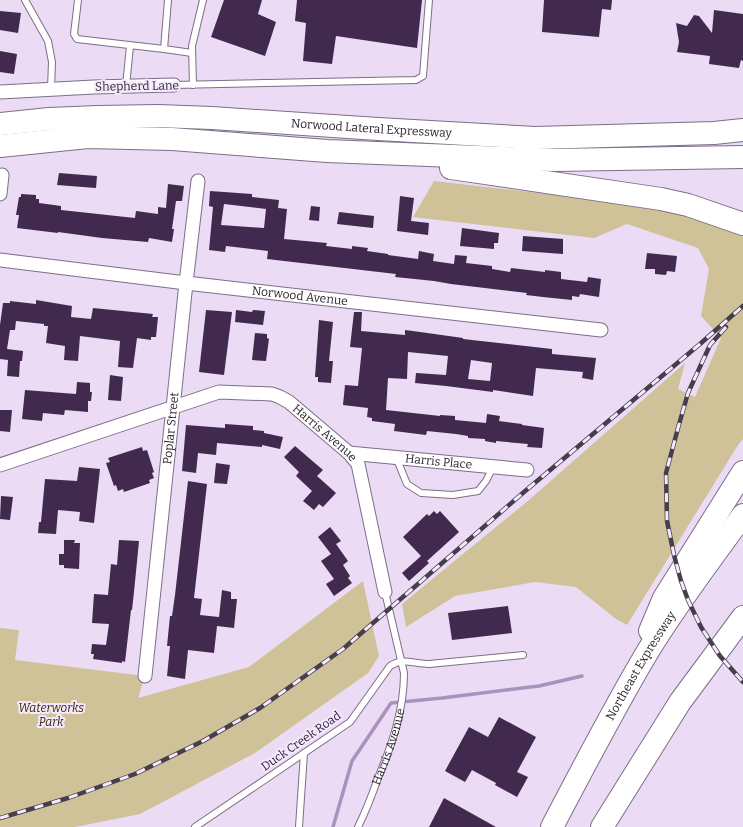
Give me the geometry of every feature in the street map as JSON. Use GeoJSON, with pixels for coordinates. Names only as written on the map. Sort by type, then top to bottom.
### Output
{"type":"FeatureCollection","features":[{"type":"Feature","properties":{"kind":"highway","name":"Norwood Lateral Expressway"},"geometry":{"type":"LineString","coordinates":[[0,124],[64,119],[158,116],[535,138],[714,133],[743,130]]}},
{"type":"Feature","properties":{"kind":"highway","name":"Norwood Lateral Expressway"},"geometry":{"type":"LineString","coordinates":[[0,146],[96,137],[172,139],[327,151],[554,160],[680,158]]}},
{"type":"Feature","properties":{"kind":"highway"},"geometry":{"type":"LineString","coordinates":[[680,158],[743,150]]}},
{"type":"Feature","properties":{"kind":"highway"},"geometry":{"type":"LineString","coordinates":[[327,151],[661,200],[688,206],[743,224]]}},
{"type":"Feature","properties":{"kind":"highway"},"geometry":{"type":"LineString","coordinates":[[680,158],[743,157]]}},
{"type":"Feature","properties":{"kind":"highway"},"geometry":{"type":"LineString","coordinates":[[624,694],[664,598],[743,472]]}},
{"type":"Feature","properties":{"kind":"highway","name":"Northeast Expressway"},"geometry":{"type":"LineString","coordinates":[[552,827],[648,651],[695,581],[743,514]]}},
{"type":"Feature","properties":{"kind":"highway"},"geometry":{"type":"LineString","coordinates":[[602,827],[680,702],[743,617]]}},
{"type":"Feature","properties":{"kind":"street","name":"Shepherd Lane"},"geometry":{"type":"LineString","coordinates":[[0,92],[174,85]]}},
{"type":"Feature","properties":{"kind":"street"},"geometry":{"type":"LineString","coordinates":[[0,194],[2,175]]}},
{"type":"Feature","properties":{"kind":"street","name":"Poplar Street"},"geometry":{"type":"LineString","coordinates":[[144,676],[172,408],[198,181]]}},
{"type":"Feature","properties":{"kind":"street","name":"Norwood Avenue"},"geometry":{"type":"LineString","coordinates":[[0,260],[186,283],[601,330]]}},
{"type":"Feature","properties":{"kind":"street","name":"Harris Avenue"},"geometry":{"type":"LineString","coordinates":[[0,465],[219,392],[272,394],[289,402],[349,453],[358,464],[385,592]]}},
{"type":"Feature","properties":{"kind":"street","name":"Harris Place"},"geometry":{"type":"LineString","coordinates":[[349,453],[528,470]]}},
{"type":"Feature","properties":{"kind":"lane"},"geometry":{"type":"LineString","coordinates":[[25,0],[48,41],[52,62],[51,89]]}},
{"type":"Feature","properties":{"kind":"lane"},"geometry":{"type":"LineString","coordinates":[[78,0],[74,34],[77,39],[192,53]]}},
{"type":"Feature","properties":{"kind":"lane"},"geometry":{"type":"LineString","coordinates":[[164,49],[168,0]]}},
{"type":"Feature","properties":{"kind":"lane"},"geometry":{"type":"LineString","coordinates":[[193,85],[192,53],[195,30],[203,0]]}},
{"type":"Feature","properties":{"kind":"lane","name":"Shepherd Lane"},"geometry":{"type":"LineString","coordinates":[[174,85],[416,80],[423,76],[429,0]]}},
{"type":"Feature","properties":{"kind":"lane"},"geometry":{"type":"LineString","coordinates":[[126,86],[130,46]]}},
{"type":"Feature","properties":{"kind":"lane"},"geometry":{"type":"LineString","coordinates":[[396,457],[406,484],[421,494],[453,495],[478,491],[486,481],[492,467]]}},
{"type":"Feature","properties":{"kind":"lane","name":"Harris Avenue"},"geometry":{"type":"LineString","coordinates":[[358,827],[365,814],[390,749],[399,716],[404,685],[404,673],[385,592]]}},
{"type":"Feature","properties":{"kind":"lane"},"geometry":{"type":"LineString","coordinates":[[400,660],[419,664],[429,664],[523,655]]}},
{"type":"Feature","properties":{"kind":"lane","name":"Duck Creek Road"},"geometry":{"type":"LineString","coordinates":[[196,827],[350,722],[390,666],[400,660]]}},
{"type":"Feature","properties":{"kind":"lane"},"geometry":{"type":"LineString","coordinates":[[299,827],[304,753]]}},
{"type":"Feature","properties":{"kind":"green space"},"geometry":{"type":"Polygon","coordinates":[[[434,181],[619,202],[726,224],[743,237],[743,439],[627,625],[616,619],[576,587],[535,582],[455,596],[406,627],[402,604],[529,500],[685,363],[678,389],[695,397],[721,338],[701,316],[709,269],[698,248],[627,224],[594,238],[413,217],[434,181]]]}},
{"type":"Feature","properties":{"kind":"green space","name":"Waterworks Park"},"geometry":{"type":"Polygon","coordinates":[[[363,581],[379,656],[368,673],[255,753],[140,814],[75,827],[0,827],[0,628],[19,630],[15,660],[145,676],[138,698],[249,667],[363,581]]]}},
{"type":"Feature","properties":{"kind":"building"},"geometry":{"type":"Polygon","coordinates":[[[224,0],[262,0],[258,14],[276,22],[265,56],[211,37],[224,0]]]}},
{"type":"Feature","properties":{"kind":"building"},"geometry":{"type":"Polygon","coordinates":[[[297,0],[422,0],[417,48],[336,36],[332,64],[303,61],[306,23],[295,21],[297,0]]]}},
{"type":"Feature","properties":{"kind":"building"},"geometry":{"type":"Polygon","coordinates":[[[544,0],[612,0],[611,10],[602,9],[599,37],[542,32],[544,0]]]}},
{"type":"Feature","properties":{"kind":"building"},"geometry":{"type":"Polygon","coordinates":[[[714,10],[743,14],[743,61],[741,60],[739,68],[709,64],[710,56],[677,52],[679,42],[676,23],[687,26],[694,15],[699,16],[712,33],[714,10]]]}},
{"type":"Feature","properties":{"kind":"building"},"geometry":{"type":"Polygon","coordinates":[[[0,11],[21,13],[18,33],[0,30],[0,11]]]}},
{"type":"Feature","properties":{"kind":"building"},"geometry":{"type":"Polygon","coordinates":[[[0,51],[17,54],[14,74],[0,72],[0,51]]]}},
{"type":"Feature","properties":{"kind":"building"},"geometry":{"type":"Polygon","coordinates":[[[59,173],[97,176],[96,188],[57,185],[59,173]]]}},
{"type":"Feature","properties":{"kind":"building"},"geometry":{"type":"Polygon","coordinates":[[[168,184],[184,186],[182,201],[176,201],[172,229],[174,229],[172,242],[149,238],[148,242],[102,238],[17,228],[19,215],[16,215],[19,197],[21,197],[21,194],[36,195],[36,199],[39,199],[39,203],[61,206],[61,210],[135,218],[136,211],[158,214],[158,207],[166,208],[168,184]]]}},
{"type":"Feature","properties":{"kind":"building"},"geometry":{"type":"Polygon","coordinates":[[[210,191],[252,194],[252,197],[279,200],[278,208],[287,209],[284,239],[327,243],[326,246],[352,249],[352,246],[368,248],[367,251],[418,259],[419,251],[434,254],[433,261],[454,264],[455,255],[467,256],[466,263],[492,266],[492,269],[510,272],[511,268],[545,272],[545,270],[561,272],[561,279],[587,282],[588,277],[601,279],[599,297],[580,294],[579,297],[572,296],[572,300],[526,295],[527,293],[395,277],[396,274],[267,259],[268,251],[226,246],[225,252],[209,250],[213,207],[209,206],[210,191]],[[224,204],[221,225],[264,228],[266,209],[224,204]]]}},
{"type":"Feature","properties":{"kind":"building"},"geometry":{"type":"Polygon","coordinates":[[[400,196],[414,198],[411,221],[429,223],[428,235],[397,231],[400,196]]]}},
{"type":"Feature","properties":{"kind":"building"},"geometry":{"type":"Polygon","coordinates":[[[311,206],[320,207],[319,221],[309,220],[311,206]]]}},
{"type":"Feature","properties":{"kind":"building"},"geometry":{"type":"Polygon","coordinates":[[[339,212],[374,216],[373,228],[337,224],[339,212]]]}},
{"type":"Feature","properties":{"kind":"building"},"geometry":{"type":"Polygon","coordinates":[[[462,228],[499,233],[498,243],[494,243],[494,249],[460,246],[462,228]]]}},
{"type":"Feature","properties":{"kind":"building"},"geometry":{"type":"Polygon","coordinates":[[[523,236],[563,239],[563,254],[522,251],[523,236]]]}},
{"type":"Feature","properties":{"kind":"building"},"geometry":{"type":"Polygon","coordinates":[[[647,253],[677,256],[675,272],[667,271],[666,275],[655,274],[655,269],[645,269],[647,253]]]}},
{"type":"Feature","properties":{"kind":"building"},"geometry":{"type":"Polygon","coordinates":[[[36,300],[72,306],[71,317],[91,319],[93,308],[153,314],[152,317],[158,317],[156,337],[151,337],[151,340],[137,338],[133,368],[118,367],[120,341],[80,336],[78,361],[64,360],[65,346],[46,343],[48,326],[44,326],[44,324],[16,321],[15,330],[10,330],[7,349],[23,351],[22,361],[20,361],[19,377],[7,376],[8,360],[0,359],[0,325],[3,303],[10,303],[10,301],[36,304],[36,300]]]}},
{"type":"Feature","properties":{"kind":"building"},"geometry":{"type":"Polygon","coordinates":[[[206,310],[232,312],[224,375],[199,372],[206,310]]]}},
{"type":"Feature","properties":{"kind":"building"},"geometry":{"type":"Polygon","coordinates":[[[236,310],[252,312],[253,310],[265,311],[263,325],[235,322],[236,310]]]}},
{"type":"Feature","properties":{"kind":"building"},"geometry":{"type":"Polygon","coordinates":[[[354,312],[362,312],[361,331],[405,335],[405,330],[463,339],[552,349],[552,354],[596,358],[593,380],[582,378],[583,372],[536,368],[533,396],[493,390],[493,392],[415,383],[416,373],[446,375],[448,356],[408,352],[407,379],[388,378],[386,410],[440,416],[455,416],[455,420],[486,423],[487,414],[500,416],[499,421],[544,428],[542,448],[527,447],[528,444],[496,441],[496,443],[485,441],[485,439],[468,438],[468,436],[456,434],[427,431],[426,435],[394,431],[395,424],[372,421],[372,418],[367,417],[368,408],[343,405],[345,385],[358,386],[362,348],[350,347],[354,312]],[[471,360],[468,379],[490,381],[492,363],[471,360]]]}},
{"type":"Feature","properties":{"kind":"building"},"geometry":{"type":"Polygon","coordinates":[[[319,320],[333,322],[329,361],[333,361],[331,383],[318,382],[318,377],[315,377],[319,320]]]}},
{"type":"Feature","properties":{"kind":"building"},"geometry":{"type":"Polygon","coordinates":[[[255,333],[267,334],[267,338],[269,339],[266,361],[252,360],[255,333]]]}},
{"type":"Feature","properties":{"kind":"building"},"geometry":{"type":"Polygon","coordinates":[[[110,375],[123,377],[121,401],[108,400],[110,375]]]}},
{"type":"Feature","properties":{"kind":"building"},"geometry":{"type":"Polygon","coordinates":[[[77,382],[90,383],[90,392],[92,392],[91,401],[88,401],[88,412],[65,410],[64,415],[43,413],[42,421],[22,419],[25,390],[76,394],[77,382]]]}},
{"type":"Feature","properties":{"kind":"building"},"geometry":{"type":"Polygon","coordinates":[[[0,410],[12,410],[10,432],[0,431],[0,410]]]}},
{"type":"Feature","properties":{"kind":"building"},"geometry":{"type":"Polygon","coordinates":[[[225,424],[253,426],[253,430],[264,431],[264,433],[283,437],[280,449],[262,445],[262,447],[217,443],[216,455],[198,453],[196,473],[182,471],[186,425],[225,428],[225,424]]]}},
{"type":"Feature","properties":{"kind":"building"},"geometry":{"type":"Polygon","coordinates":[[[295,446],[323,470],[317,476],[336,493],[323,507],[319,504],[314,510],[303,501],[312,491],[296,476],[299,472],[284,457],[295,446]]]}},
{"type":"Feature","properties":{"kind":"building"},"geometry":{"type":"Polygon","coordinates":[[[142,447],[143,451],[147,450],[154,472],[152,473],[154,478],[149,480],[150,483],[124,492],[123,489],[118,491],[116,485],[114,486],[106,463],[110,462],[108,458],[142,447]]]}},
{"type":"Feature","properties":{"kind":"building"},"geometry":{"type":"Polygon","coordinates":[[[216,463],[230,465],[227,484],[214,483],[216,463]]]}},
{"type":"Feature","properties":{"kind":"building"},"geometry":{"type":"Polygon","coordinates":[[[79,467],[100,469],[94,523],[79,521],[80,512],[58,510],[56,534],[38,533],[39,522],[41,522],[45,479],[77,481],[79,467]]]}},
{"type":"Feature","properties":{"kind":"building"},"geometry":{"type":"Polygon","coordinates":[[[188,481],[207,484],[194,598],[202,599],[200,615],[219,617],[222,590],[231,592],[231,599],[237,599],[234,628],[217,626],[214,653],[188,650],[185,679],[167,676],[170,646],[167,646],[170,616],[172,616],[175,595],[188,481]]]}},
{"type":"Feature","properties":{"kind":"building"},"geometry":{"type":"Polygon","coordinates":[[[1,496],[13,497],[10,520],[0,519],[1,496]]]}},
{"type":"Feature","properties":{"kind":"building"},"geometry":{"type":"Polygon","coordinates":[[[434,511],[437,514],[440,511],[459,532],[427,561],[429,563],[409,581],[402,573],[421,556],[403,537],[427,514],[429,516],[434,511]]]}},
{"type":"Feature","properties":{"kind":"building"},"geometry":{"type":"Polygon","coordinates":[[[330,527],[341,541],[336,544],[348,561],[343,565],[350,576],[348,578],[352,583],[334,596],[326,584],[334,579],[321,561],[331,554],[318,537],[330,527]]]}},
{"type":"Feature","properties":{"kind":"building"},"geometry":{"type":"Polygon","coordinates":[[[64,540],[75,540],[74,543],[80,543],[79,569],[64,568],[64,565],[59,565],[59,554],[64,554],[64,540]]]}},
{"type":"Feature","properties":{"kind":"building"},"geometry":{"type":"Polygon","coordinates":[[[119,540],[139,541],[125,662],[122,661],[122,663],[93,659],[94,654],[91,654],[92,644],[106,645],[109,624],[92,623],[94,594],[108,595],[111,564],[117,565],[119,540]]]}},
{"type":"Feature","properties":{"kind":"building"},"geometry":{"type":"Polygon","coordinates":[[[508,606],[512,633],[452,640],[448,613],[508,606]]]}},
{"type":"Feature","properties":{"kind":"building"},"geometry":{"type":"Polygon","coordinates":[[[499,717],[536,737],[517,772],[528,777],[517,797],[495,785],[496,783],[472,770],[465,782],[445,771],[469,727],[488,737],[499,717]]]}},
{"type":"Feature","properties":{"kind":"building"},"geometry":{"type":"Polygon","coordinates":[[[444,798],[496,827],[429,827],[444,798]]]}},
{"type":"Feature","properties":{"kind":"waterway"},"geometry":{"type":"LineString","coordinates":[[333,827],[352,761],[391,703],[539,686],[582,676]]}},
{"type":"Feature","properties":{"kind":"railway"},"geometry":{"type":"LineString","coordinates":[[0,818],[68,798],[135,774],[203,741],[260,708],[343,649],[524,492],[743,306]]}},
{"type":"Feature","properties":{"kind":"railway"},"geometry":{"type":"LineString","coordinates":[[726,327],[710,345],[688,393],[666,473],[667,521],[674,555],[688,600],[701,627],[720,656],[743,682]]}}]}
